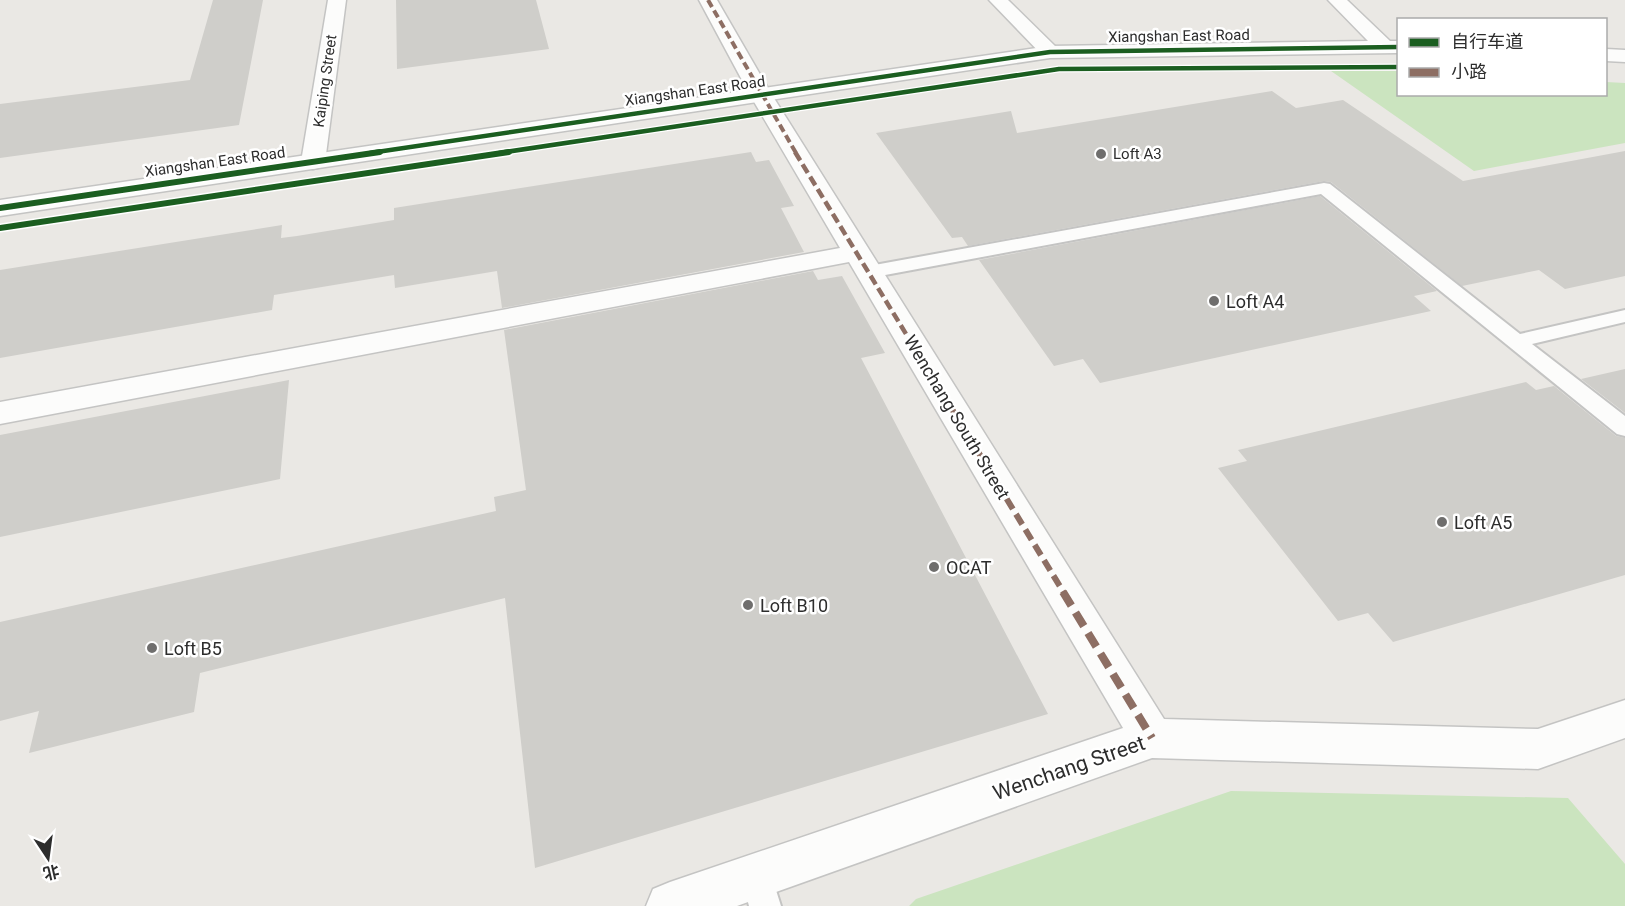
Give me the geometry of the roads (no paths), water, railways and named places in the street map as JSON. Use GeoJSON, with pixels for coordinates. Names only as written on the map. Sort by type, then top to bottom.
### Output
{"type":"FeatureCollection","features":[{"type":"Feature","properties":{"kind":"street","name":"Kaiping Street"},"geometry":{"type":"LineString","coordinates":[[313,162],[337,0]]}},
{"type":"Feature","properties":{"kind":"street","name":"Wenchang South Street"},"geometry":{"type":"LineString","coordinates":[[708,0],[761,95],[1152,738]]}},
{"type":"Feature","properties":{"kind":"street"},"geometry":{"type":"LineString","coordinates":[[998,0],[1050,52]]}},
{"type":"Feature","properties":{"kind":"street"},"geometry":{"type":"LineString","coordinates":[[1337,0],[1392,47]]}},
{"type":"Feature","properties":{"kind":"street","name":"Xiangshan East Road"},"geometry":{"type":"LineString","coordinates":[[0,208],[1050,52],[1392,47]]}},
{"type":"Feature","properties":{"kind":"street"},"geometry":{"type":"LineString","coordinates":[[1607,55],[1625,56]]}},
{"type":"Feature","properties":{"kind":"street"},"geometry":{"type":"LineString","coordinates":[[0,413],[863,263]]}},
{"type":"Feature","properties":{"kind":"street","name":"Wenchang Street"},"geometry":{"type":"LineString","coordinates":[[670,906],[761,891],[1152,738],[1538,749],[1625,718]]}},
{"type":"Feature","properties":{"kind":"lane"},"geometry":{"type":"LineString","coordinates":[[863,263],[1324,188],[1625,428]]}},
{"type":"Feature","properties":{"kind":"lane"},"geometry":{"type":"LineString","coordinates":[[1516,341],[1625,316]]}},
{"type":"Feature","properties":{"kind":"place","name":"Loft A3"},"geometry":{"type":"Point","coordinates":[1101,154]}},
{"type":"Feature","properties":{"kind":"place","name":"Loft A4"},"geometry":{"type":"Point","coordinates":[1214,301]}},
{"type":"Feature","properties":{"kind":"place","name":"Loft A5"},"geometry":{"type":"Point","coordinates":[1442,522]}},
{"type":"Feature","properties":{"kind":"place","name":"OCAT"},"geometry":{"type":"Point","coordinates":[934,567]}},
{"type":"Feature","properties":{"kind":"place","name":"Loft B10"},"geometry":{"type":"Point","coordinates":[748,605]}},
{"type":"Feature","properties":{"kind":"place","name":"Loft B5"},"geometry":{"type":"Point","coordinates":[152,648]}}]}
